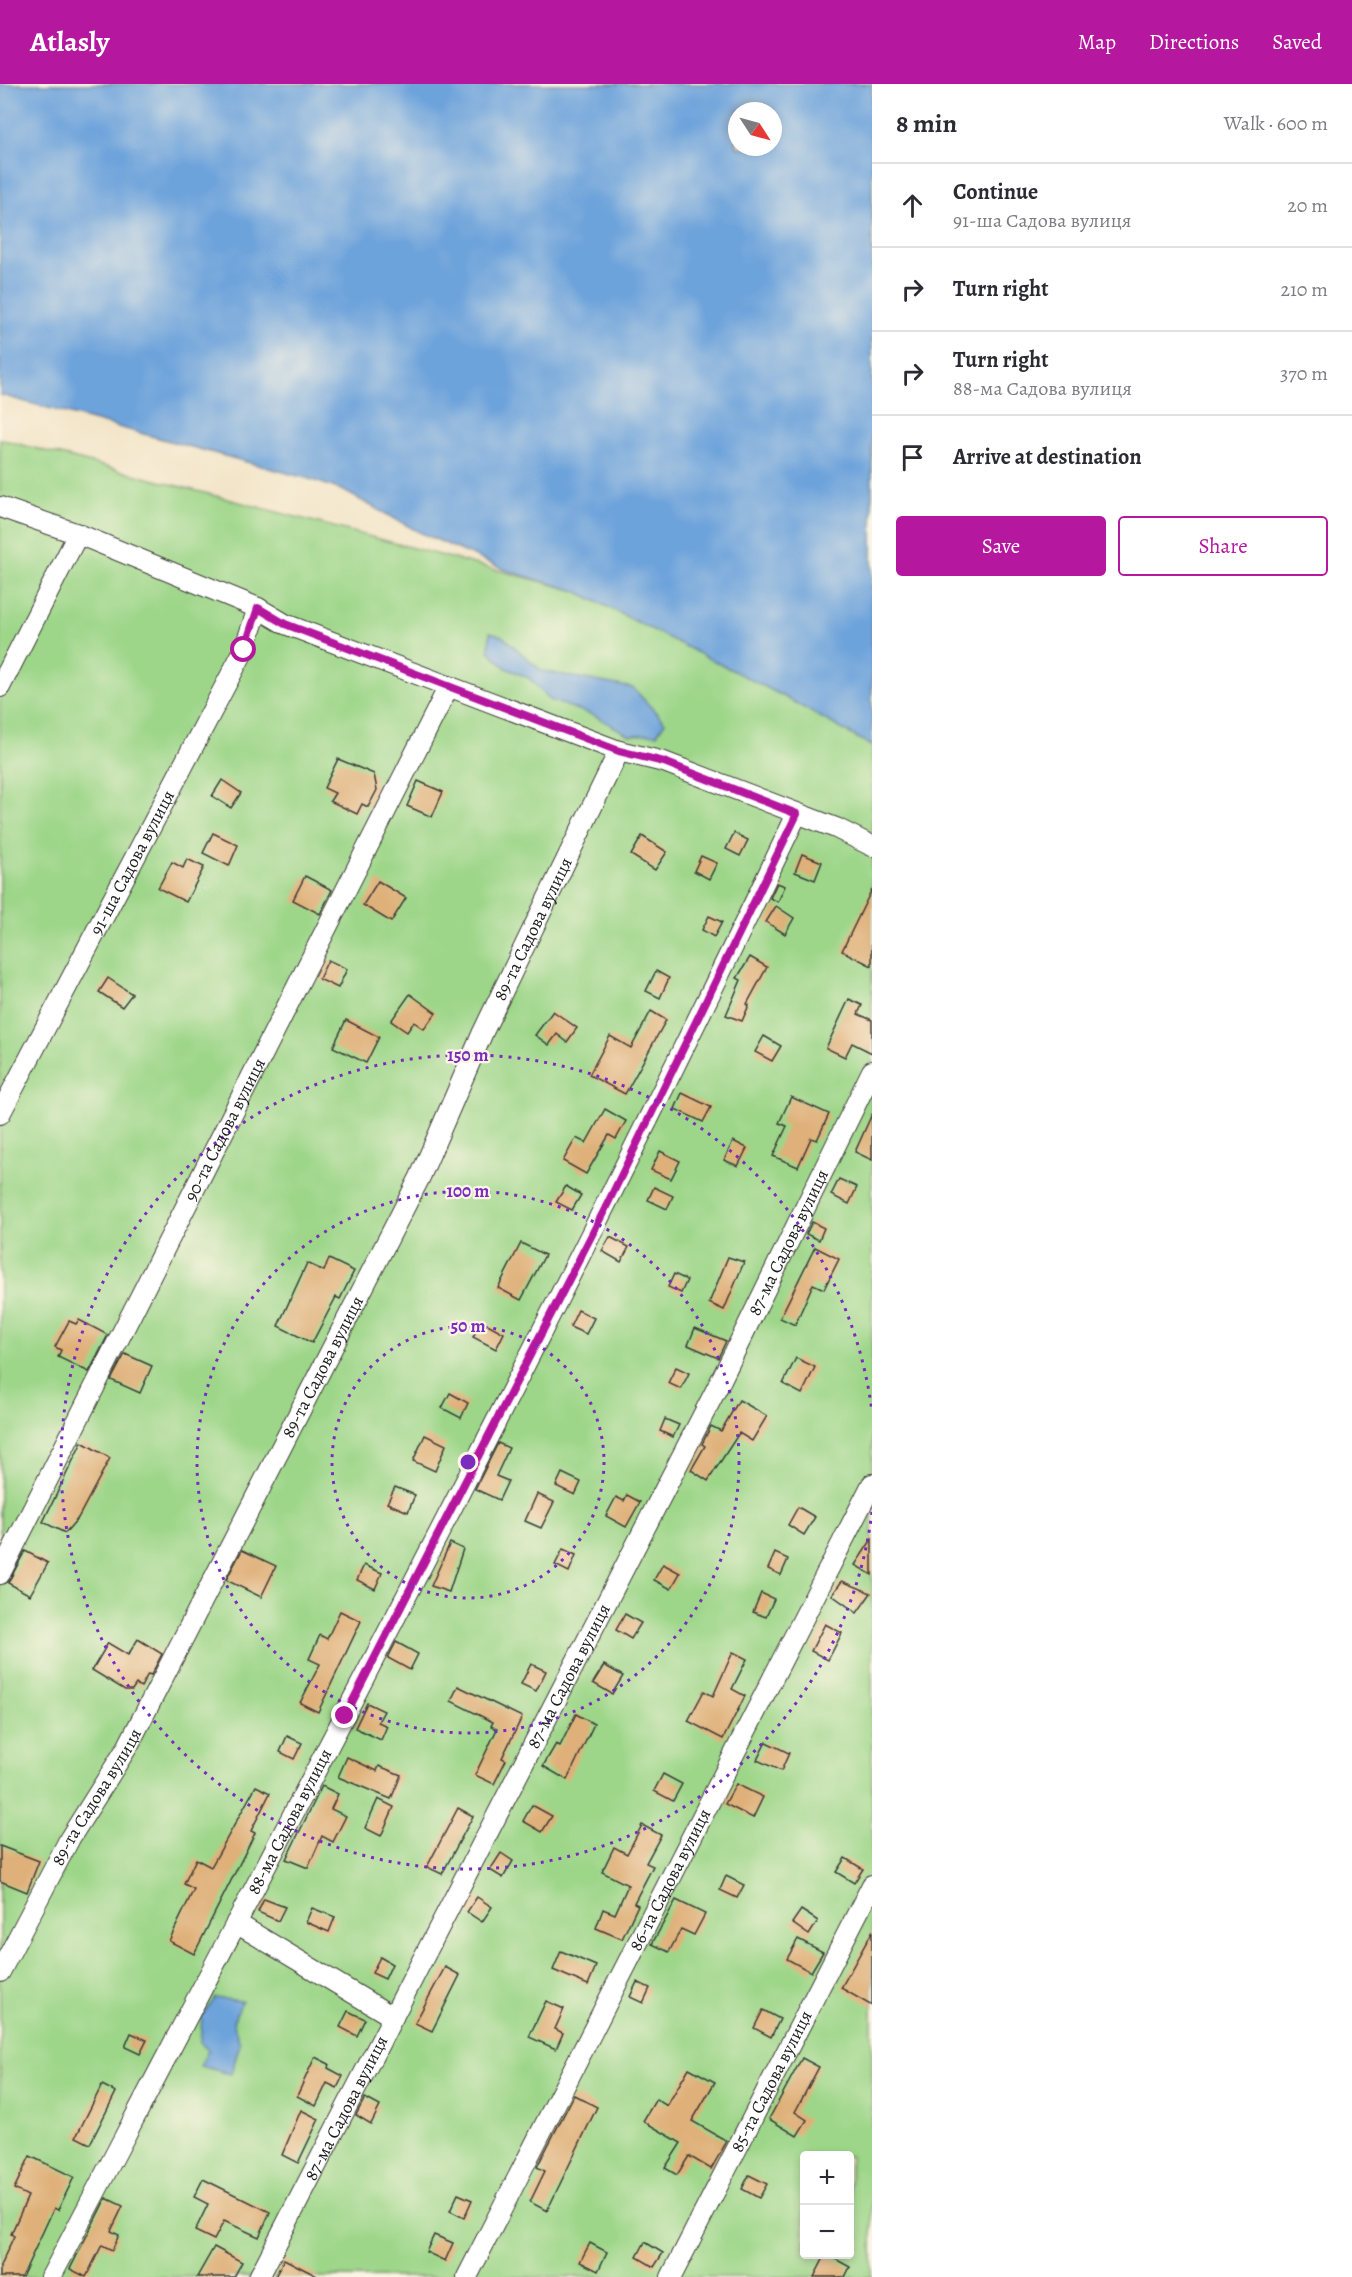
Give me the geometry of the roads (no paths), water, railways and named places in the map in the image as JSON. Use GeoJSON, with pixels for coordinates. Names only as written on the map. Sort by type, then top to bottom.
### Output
{"type":"FeatureCollection","features":[{"type":"Feature","properties":{"kind":"street"},"geometry":{"type":"LineString","coordinates":[[0,507],[78,534],[258,608],[285,624],[619,751],[664,762],[836,828],[872,846]]}},
{"type":"Feature","properties":{"kind":"street"},"geometry":{"type":"LineString","coordinates":[[0,687],[78,534]]}},
{"type":"Feature","properties":{"kind":"street","name":"91-ша Садова вулиця"},"geometry":{"type":"LineString","coordinates":[[0,1114],[238,660],[258,608]]}},
{"type":"Feature","properties":{"kind":"street","name":"90-та Садова вулиця"},"geometry":{"type":"LineString","coordinates":[[0,1574],[449,686]]}},
{"type":"Feature","properties":{"kind":"street","name":"89-та Садова вулиця"},"geometry":{"type":"LineString","coordinates":[[0,1972],[70,1838],[128,1746],[420,1177],[483,1032],[619,751]]}},
{"type":"Feature","properties":{"kind":"street","name":"88-ма Садова вулиця"},"geometry":{"type":"LineString","coordinates":[[51,2277],[605,1209],[797,814]]}},
{"type":"Feature","properties":{"kind":"street","name":"87-ма Садова вулиця"},"geometry":{"type":"LineString","coordinates":[[259,2277],[718,1386],[872,1071]]}},
{"type":"Feature","properties":{"kind":"street","name":"86-та Садова вулиця"},"geometry":{"type":"LineString","coordinates":[[467,2277],[872,1484]]}},
{"type":"Feature","properties":{"kind":"street","name":"85-та Садова вулиця"},"geometry":{"type":"LineString","coordinates":[[671,2277],[872,1885]]}},
{"type":"Feature","properties":{"kind":"street"},"geometry":{"type":"LineString","coordinates":[[236,1923],[393,2017]]}},
{"type":"Feature","properties":{"kind":"water"},"geometry":{"type":"Polygon","coordinates":[[[0,84],[872,84],[872,746],[783,696],[576,591],[508,571],[419,532],[344,491],[313,480],[0,395],[0,84]]]}},
{"type":"Feature","properties":{"kind":"water"},"geometry":{"type":"Polygon","coordinates":[[[490,632],[502,636],[542,671],[633,688],[665,722],[657,734],[629,735],[595,716],[550,700],[529,678],[506,668],[489,651],[490,632]]]}},
{"type":"Feature","properties":{"kind":"water"},"geometry":{"type":"Polygon","coordinates":[[[215,1998],[242,2001],[233,2022],[240,2044],[231,2074],[200,2066],[208,2050],[200,2043],[202,2016],[215,1998]]]}}]}
